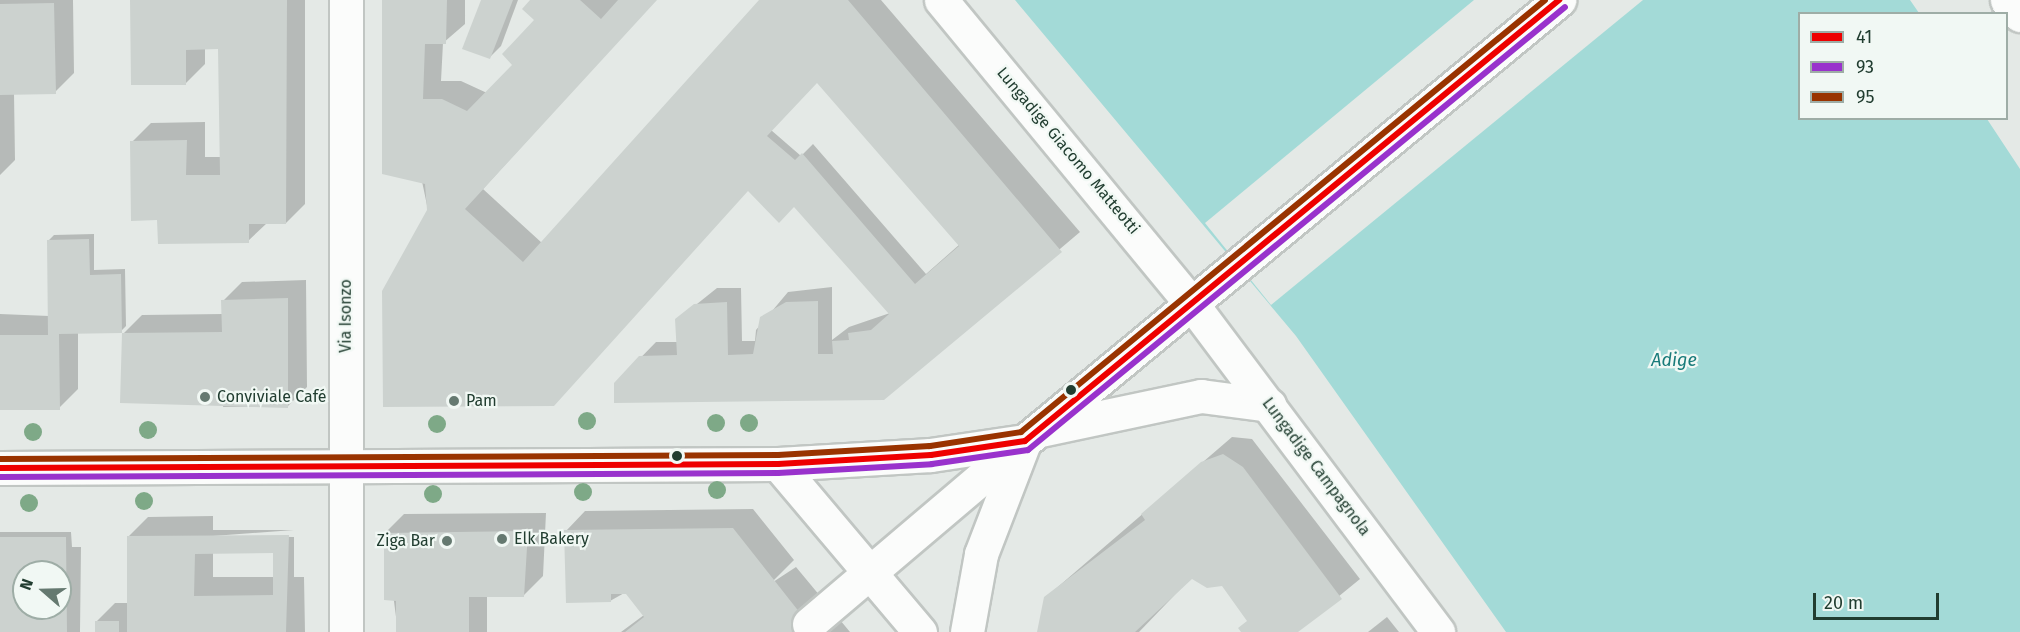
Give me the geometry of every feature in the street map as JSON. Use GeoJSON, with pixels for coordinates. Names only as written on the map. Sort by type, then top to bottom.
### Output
{"type":"FeatureCollection","features":[{"type":"Feature","properties":{"kind":"street","name":"Via Isonzo"},"geometry":{"type":"LineString","coordinates":[[346,0],[346,632]]}},
{"type":"Feature","properties":{"kind":"street","name":"Lungadige Giacomo Matteotti"},"geometry":{"type":"LineString","coordinates":[[941,0],[1192,304]]}},
{"type":"Feature","properties":{"kind":"street"},"geometry":{"type":"LineString","coordinates":[[808,624],[871,574],[1032,435],[1559,0]]}},
{"type":"Feature","properties":{"kind":"street"},"geometry":{"type":"LineString","coordinates":[[2007,0],[2020,15]]}},
{"type":"Feature","properties":{"kind":"street","name":"Lungadige Campagnola"},"geometry":{"type":"LineString","coordinates":[[1192,304],[1438,632]]}},
{"type":"Feature","properties":{"kind":"street"},"geometry":{"type":"LineString","coordinates":[[0,468],[778,464],[931,455],[1032,435],[1201,396],[1269,405]]}},
{"type":"Feature","properties":{"kind":"street"},"geometry":{"type":"LineString","coordinates":[[967,632],[981,554],[1032,435]]}},
{"type":"Feature","properties":{"kind":"street"},"geometry":{"type":"LineString","coordinates":[[778,464],[920,632]]}},
{"type":"Feature","properties":{"kind":"water","name":"Adige"},"geometry":{"type":"Polygon","coordinates":[[[1015,0],[1910,0],[1918,12],[1798,12],[1798,120],[1988,120],[2020,169],[2020,632],[1506,632],[1296,336],[1015,0]]]}},
{"type":"Feature","properties":{"kind":"pier"},"geometry":{"type":"Polygon","coordinates":[[[1474,0],[1643,0],[1271,305],[1205,223],[1474,0]]]}},
{"type":"Feature","properties":{"kind":"building"},"geometry":{"type":"Polygon","coordinates":[[[130,0],[287,0],[286,224],[249,224],[249,243],[158,244],[157,220],[131,221],[130,141],[187,140],[186,175],[220,175],[218,49],[186,50],[186,85],[131,85],[130,0]]]}},
{"type":"Feature","properties":{"kind":"building"},"geometry":{"type":"Polygon","coordinates":[[[382,0],[447,0],[446,44],[425,44],[423,99],[442,99],[467,111],[512,65],[502,54],[534,20],[522,9],[530,0],[580,0],[601,19],[618,0],[657,0],[465,209],[523,262],[759,0],[848,0],[1062,252],[884,400],[614,403],[614,383],[639,356],[677,355],[675,319],[694,304],[727,302],[728,355],[753,354],[760,317],[786,302],[818,301],[818,354],[833,354],[832,341],[849,340],[848,333],[871,330],[889,314],[794,207],[779,223],[748,191],[554,406],[383,407],[382,291],[427,210],[425,184],[382,174],[382,0]],[[817,83],[767,136],[795,160],[802,153],[915,284],[959,246],[817,83]]]}},
{"type":"Feature","properties":{"kind":"building"},"geometry":{"type":"Polygon","coordinates":[[[481,0],[513,0],[490,59],[462,49],[481,0]]]}},
{"type":"Feature","properties":{"kind":"building"},"geometry":{"type":"Polygon","coordinates":[[[54,3],[56,94],[0,95],[0,4],[54,3]]]}},
{"type":"Feature","properties":{"kind":"building"},"geometry":{"type":"Polygon","coordinates":[[[89,239],[90,275],[121,274],[122,333],[59,334],[60,410],[0,410],[0,335],[48,335],[47,240],[89,239]]]}},
{"type":"Feature","properties":{"kind":"building"},"geometry":{"type":"Polygon","coordinates":[[[288,298],[288,408],[120,403],[122,333],[222,332],[221,300],[288,298]]]}},
{"type":"Feature","properties":{"kind":"building"},"geometry":{"type":"Polygon","coordinates":[[[1223,454],[1243,467],[1342,599],[1298,632],[1241,632],[1238,628],[1247,621],[1222,586],[1207,588],[1192,579],[1135,632],[1037,632],[1044,597],[1145,520],[1141,514],[1201,462],[1223,454]]]}},
{"type":"Feature","properties":{"kind":"building"},"geometry":{"type":"Polygon","coordinates":[[[733,528],[815,632],[625,632],[644,617],[626,594],[611,594],[611,602],[566,603],[564,530],[733,528]]]}},
{"type":"Feature","properties":{"kind":"building"},"geometry":{"type":"Polygon","coordinates":[[[528,531],[524,597],[469,597],[469,632],[396,632],[396,601],[384,600],[384,533],[528,531]]]}},
{"type":"Feature","properties":{"kind":"building"},"geometry":{"type":"Polygon","coordinates":[[[289,535],[286,632],[127,632],[127,536],[289,535]],[[273,553],[195,554],[194,596],[273,595],[273,553]]]}},
{"type":"Feature","properties":{"kind":"building"},"geometry":{"type":"Polygon","coordinates":[[[0,537],[66,537],[66,560],[12,560],[12,620],[67,620],[67,632],[0,632],[0,537]]]}},
{"type":"Feature","properties":{"kind":"building"},"geometry":{"type":"Polygon","coordinates":[[[95,621],[119,621],[119,632],[95,632],[95,621]]]}},
{"type":"Feature","properties":{"kind":"transit line","name":"95"},"geometry":{"type":"LineString","coordinates":[[0,459],[778,455],[930,446],[1021,432],[1545,0]]}},
{"type":"Feature","properties":{"kind":"transit line","name":"41"},"geometry":{"type":"LineString","coordinates":[[0,468],[778,464],[931,455],[1025,441],[1559,0]]}},
{"type":"Feature","properties":{"kind":"transit line","name":"93"},"geometry":{"type":"LineString","coordinates":[[0,477],[778,473],[932,464],[1028,450],[1565,7]]}},
{"type":"Feature","properties":{"kind":"place","name":"Conviviale Café"},"geometry":{"type":"Point","coordinates":[205,397]}},
{"type":"Feature","properties":{"kind":"place","name":"Pam"},"geometry":{"type":"Point","coordinates":[454,401]}},
{"type":"Feature","properties":{"kind":"place","name":"Elk Bakery"},"geometry":{"type":"Point","coordinates":[502,539]}},
{"type":"Feature","properties":{"kind":"place","name":"Ziga Bar"},"geometry":{"type":"Point","coordinates":[447,541]}}]}
